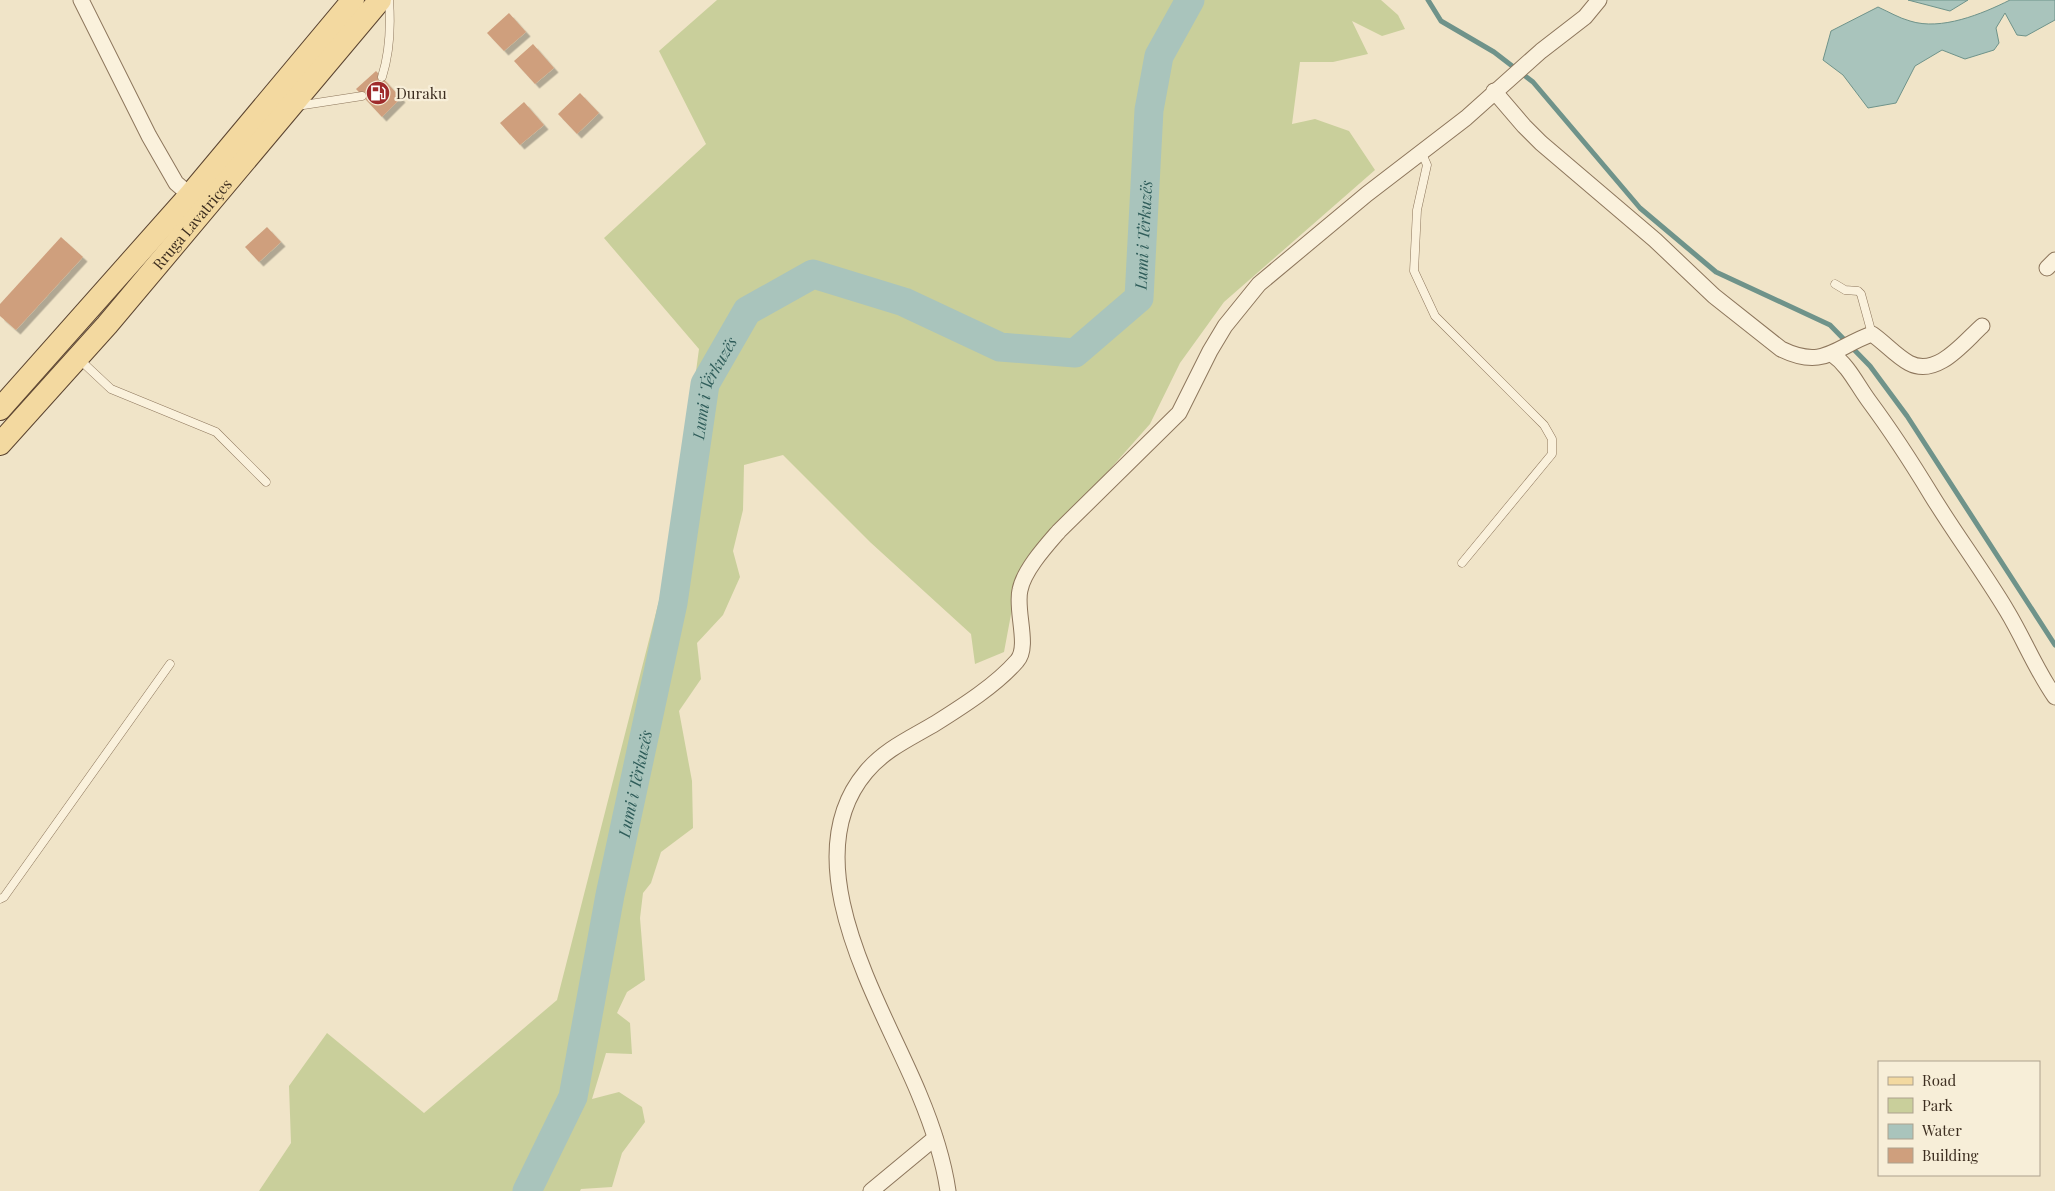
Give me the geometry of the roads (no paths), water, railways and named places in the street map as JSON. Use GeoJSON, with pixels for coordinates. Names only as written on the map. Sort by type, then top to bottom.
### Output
{"type":"FeatureCollection","features":[{"type":"Feature","properties":{"kind":"main road","name":"Rruga Lavatriçes"},"geometry":{"type":"LineString","coordinates":[[0,408],[190,194],[353,0]]}},
{"type":"Feature","properties":{"kind":"main road","name":"Rruga Lavatriçes"},"geometry":{"type":"LineString","coordinates":[[0,444],[78,358],[380,0]]}},
{"type":"Feature","properties":{"kind":"street"},"geometry":{"type":"LineString","coordinates":[[81,0],[149,136],[176,183],[190,194]]}},
{"type":"Feature","properties":{"kind":"street"},"geometry":{"type":"LineString","coordinates":[[948,1191],[944,1166],[920,1094],[859,961],[846,920],[839,889],[838,852],[840,825],[849,800],[865,773],[886,751],[936,723],[980,692],[1019,660],[1024,650],[1018,602],[1020,588],[1041,552],[1179,413],[1210,351],[1225,326],[1259,284],[1421,152],[1466,118],[1541,50],[1585,17],[1599,0]]}},
{"type":"Feature","properties":{"kind":"street"},"geometry":{"type":"LineString","coordinates":[[1494,91],[1541,143],[1655,240],[1714,296],[1781,349],[1804,357],[1837,352],[1866,337],[1919,367],[1942,361],[1982,326]]}},
{"type":"Feature","properties":{"kind":"street"},"geometry":{"type":"LineString","coordinates":[[1837,352],[1860,389],[1909,456],[1932,495],[1981,567],[2018,630],[2036,668],[2055,697]]}},
{"type":"Feature","properties":{"kind":"street"},"geometry":{"type":"LineString","coordinates":[[871,1191],[935,1138]]}},
{"type":"Feature","properties":{"kind":"lane"},"geometry":{"type":"LineString","coordinates":[[382,77],[388,52],[391,22],[389,0]]}},
{"type":"Feature","properties":{"kind":"lane"},"geometry":{"type":"LineString","coordinates":[[290,107],[362,96]]}},
{"type":"Feature","properties":{"kind":"lane"},"geometry":{"type":"LineString","coordinates":[[1421,152],[1427,165],[1417,210],[1414,271],[1425,298],[1435,316],[1544,425],[1552,439],[1552,454],[1462,563]]}},
{"type":"Feature","properties":{"kind":"lane"},"geometry":{"type":"LineString","coordinates":[[1835,284],[1845,290],[1858,291],[1862,294],[1866,337]]}},
{"type":"Feature","properties":{"kind":"lane"},"geometry":{"type":"LineString","coordinates":[[78,358],[111,388],[216,432],[266,482]]}},
{"type":"Feature","properties":{"kind":"lane"},"geometry":{"type":"LineString","coordinates":[[0,899],[4,897],[170,664]]}},
{"type":"Feature","properties":{"kind":"water"},"geometry":{"type":"Polygon","coordinates":[[[1908,0],[1968,0],[1950,11],[1908,0]]]}},
{"type":"Feature","properties":{"kind":"water"},"geometry":{"type":"Polygon","coordinates":[[[2010,0],[2055,0],[2055,20],[2026,36],[2017,35],[2005,13],[1996,28],[1999,43],[1994,50],[1965,59],[1942,50],[1915,66],[1896,103],[1868,108],[1843,75],[1823,60],[1831,31],[1878,7],[1910,21],[1922,24],[1935,24],[1961,20],[2010,0]]]}},
{"type":"Feature","properties":{"kind":"waterway","name":"Lumi i Tërkuzës"},"geometry":{"type":"LineString","coordinates":[[527,1191],[573,1097],[610,895],[673,603],[705,384],[747,311],[813,274],[904,302],[1000,347],[1075,353],[1139,298],[1149,110],[1159,56],[1190,0]]}},
{"type":"Feature","properties":{"kind":"waterway"},"geometry":{"type":"LineString","coordinates":[[1428,0],[1441,21],[1494,52],[1533,82],[1640,208],[1716,272],[1830,325],[1870,366],[1907,416],[2055,645]]}},
{"type":"Feature","properties":{"kind":"place","name":"Duraku"},"geometry":{"type":"Point","coordinates":[378,93]}}]}
